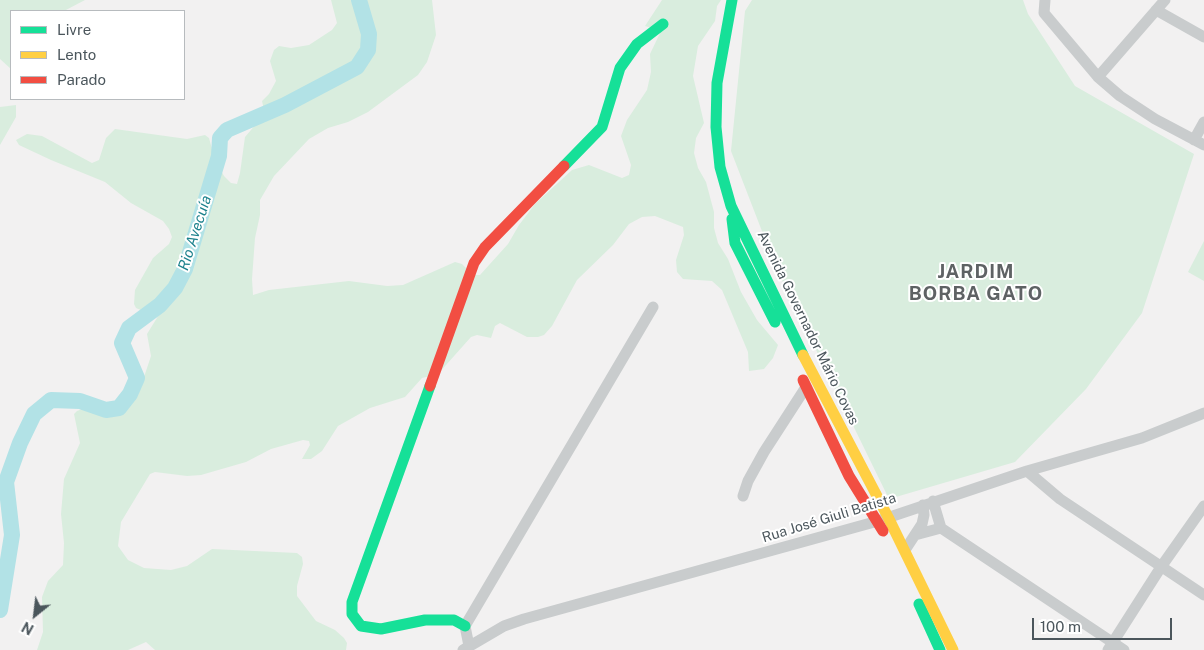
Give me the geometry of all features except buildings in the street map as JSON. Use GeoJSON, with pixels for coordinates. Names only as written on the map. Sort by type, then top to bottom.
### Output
{"type":"FeatureCollection","features":[{"type":"Feature","properties":{"kind":"main road","name":"Avenida Governador Mário Covas"},"geometry":{"type":"LineString","coordinates":[[732,0],[717,82],[716,127],[720,166],[730,200],[883,519],[940,650]]}},
{"type":"Feature","properties":{"kind":"main road"},"geometry":{"type":"LineString","coordinates":[[465,626],[454,620],[425,620],[381,629],[361,626],[352,614],[352,602],[474,263],[485,247],[602,127],[620,68],[637,44],[663,24]]}},
{"type":"Feature","properties":{"kind":"main road"},"geometry":{"type":"LineString","coordinates":[[730,200],[735,243],[849,476],[883,519]]}},
{"type":"Feature","properties":{"kind":"main road","name":"Avenida Governador Mário Covas"},"geometry":{"type":"LineString","coordinates":[[883,519],[905,550],[951,646]]}},
{"type":"Feature","properties":{"kind":"street"},"geometry":{"type":"LineString","coordinates":[[1045,0],[1044,13],[1098,77],[1120,96],[1156,119],[1199,142],[1204,122]]}},
{"type":"Feature","properties":{"kind":"street"},"geometry":{"type":"LineString","coordinates":[[1098,77],[1165,0]]}},
{"type":"Feature","properties":{"kind":"street"},"geometry":{"type":"LineString","coordinates":[[1156,10],[1204,36]]}},
{"type":"Feature","properties":{"kind":"street"},"geometry":{"type":"LineString","coordinates":[[466,648],[465,626],[653,307]]}},
{"type":"Feature","properties":{"kind":"street"},"geometry":{"type":"LineString","coordinates":[[743,496],[748,481],[764,452],[806,387]]}},
{"type":"Feature","properties":{"kind":"street","name":"Rua José Giuli Batista"},"geometry":{"type":"LineString","coordinates":[[466,648],[504,626],[524,619],[883,519],[1027,471],[1142,438],[1204,413]]}},
{"type":"Feature","properties":{"kind":"street"},"geometry":{"type":"LineString","coordinates":[[1027,471],[1060,499],[1204,595]]}},
{"type":"Feature","properties":{"kind":"street"},"geometry":{"type":"LineString","coordinates":[[928,503],[941,528],[1110,646],[1124,650]]}},
{"type":"Feature","properties":{"kind":"street"},"geometry":{"type":"LineString","coordinates":[[905,550],[922,524],[928,503]]}},
{"type":"Feature","properties":{"kind":"street"},"geometry":{"type":"LineString","coordinates":[[1110,646],[1160,566],[1204,506]]}},
{"type":"Feature","properties":{"kind":"street"},"geometry":{"type":"LineString","coordinates":[[915,535],[941,528]]}},
{"type":"Feature","properties":{"kind":"street"},"geometry":{"type":"LineString","coordinates":[[951,646],[962,650]]}},
{"type":"Feature","properties":{"kind":"green space"},"geometry":{"type":"Polygon","coordinates":[[[0,0],[85,0],[66,10],[10,10],[10,68],[0,59],[0,0]]]}},
{"type":"Feature","properties":{"kind":"green space"},"geometry":{"type":"Polygon","coordinates":[[[331,0],[432,0],[436,35],[427,62],[418,75],[368,112],[348,122],[328,128],[309,139],[274,176],[260,200],[260,215],[255,238],[252,279],[253,295],[269,290],[349,281],[387,286],[403,285],[455,262],[462,264],[473,275],[480,275],[508,244],[519,225],[535,204],[572,170],[589,165],[622,178],[629,175],[631,165],[621,136],[627,120],[647,90],[651,72],[650,54],[661,31],[645,26],[662,0],[721,0],[717,6],[715,21],[698,46],[693,76],[704,123],[696,138],[694,153],[698,168],[706,182],[714,212],[714,228],[718,243],[728,259],[741,292],[757,320],[778,345],[773,358],[764,369],[749,371],[748,352],[722,290],[712,281],[683,279],[677,272],[676,260],[684,235],[683,227],[655,216],[642,217],[629,224],[613,245],[577,280],[552,326],[544,335],[527,337],[500,323],[495,326],[491,338],[477,335],[471,337],[438,374],[422,378],[405,397],[370,408],[338,426],[322,451],[311,459],[302,459],[310,445],[309,441],[303,440],[271,449],[246,462],[201,475],[187,476],[155,472],[150,474],[121,522],[118,546],[128,560],[144,568],[171,570],[187,566],[212,549],[297,553],[302,557],[303,564],[297,586],[297,596],[316,621],[335,630],[344,638],[347,643],[346,650],[155,650],[146,642],[128,650],[37,650],[43,632],[42,597],[48,581],[63,565],[64,543],[61,514],[64,479],[80,443],[74,414],[85,408],[120,412],[131,405],[138,395],[151,356],[147,334],[160,313],[157,310],[143,311],[136,308],[134,304],[135,290],[153,258],[169,244],[172,237],[163,221],[131,203],[105,182],[19,145],[16,140],[27,134],[42,136],[92,163],[99,160],[106,138],[115,129],[187,139],[205,135],[209,138],[215,160],[224,176],[231,183],[237,184],[245,137],[262,117],[264,110],[262,101],[269,94],[276,81],[270,61],[274,50],[279,46],[291,48],[309,45],[332,30],[337,23],[331,0]]]}},
{"type":"Feature","properties":{"kind":"green space"},"geometry":{"type":"Polygon","coordinates":[[[752,0],[1023,0],[1028,14],[1075,86],[1194,154],[1142,313],[1086,389],[1015,462],[889,499],[777,270],[731,151],[745,11],[752,0]]]}},
{"type":"Feature","properties":{"kind":"green space"},"geometry":{"type":"Polygon","coordinates":[[[16,105],[16,117],[0,145],[0,107],[16,105]]]}},
{"type":"Feature","properties":{"kind":"green space"},"geometry":{"type":"Polygon","coordinates":[[[1204,241],[1204,281],[1188,272],[1204,241]]]}},
{"type":"Feature","properties":{"kind":"waterway","name":"Rio Avecuía"},"geometry":{"type":"LineString","coordinates":[[0,610],[12,535],[6,482],[20,443],[34,414],[51,400],[80,401],[106,410],[119,408],[130,394],[137,378],[122,343],[129,328],[160,305],[175,288],[185,269],[219,156],[220,138],[227,130],[285,105],[357,67],[368,50],[369,34],[359,0]]}},
{"type":"Feature","properties":{"kind":"traffic: fast"},"geometry":{"type":"LineString","coordinates":[[732,0],[717,83],[716,127],[720,167],[731,206],[803,355]]}},
{"type":"Feature","properties":{"kind":"traffic: fast"},"geometry":{"type":"LineString","coordinates":[[564,166],[602,127],[620,68],[637,44],[663,24]]}},
{"type":"Feature","properties":{"kind":"traffic: fast"},"geometry":{"type":"LineString","coordinates":[[732,219],[735,243],[775,322]]}},
{"type":"Feature","properties":{"kind":"traffic: fast"},"geometry":{"type":"LineString","coordinates":[[430,386],[352,602],[352,614],[361,626],[381,629],[425,620],[454,620],[465,626]]}},
{"type":"Feature","properties":{"kind":"traffic: fast"},"geometry":{"type":"LineString","coordinates":[[919,604],[940,650]]}},
{"type":"Feature","properties":{"kind":"traffic: slow"},"geometry":{"type":"LineString","coordinates":[[803,355],[888,517],[953,650]]}},
{"type":"Feature","properties":{"kind":"traffic: jam"},"geometry":{"type":"LineString","coordinates":[[430,386],[474,263],[485,247],[564,166]]}},
{"type":"Feature","properties":{"kind":"traffic: jam"},"geometry":{"type":"LineString","coordinates":[[803,380],[849,476],[883,531]]}},
{"type":"Feature","properties":{"kind":"district","name":"JARDIM BORBA GATO"},"geometry":{"type":"Point","coordinates":[976,283]}}]}
